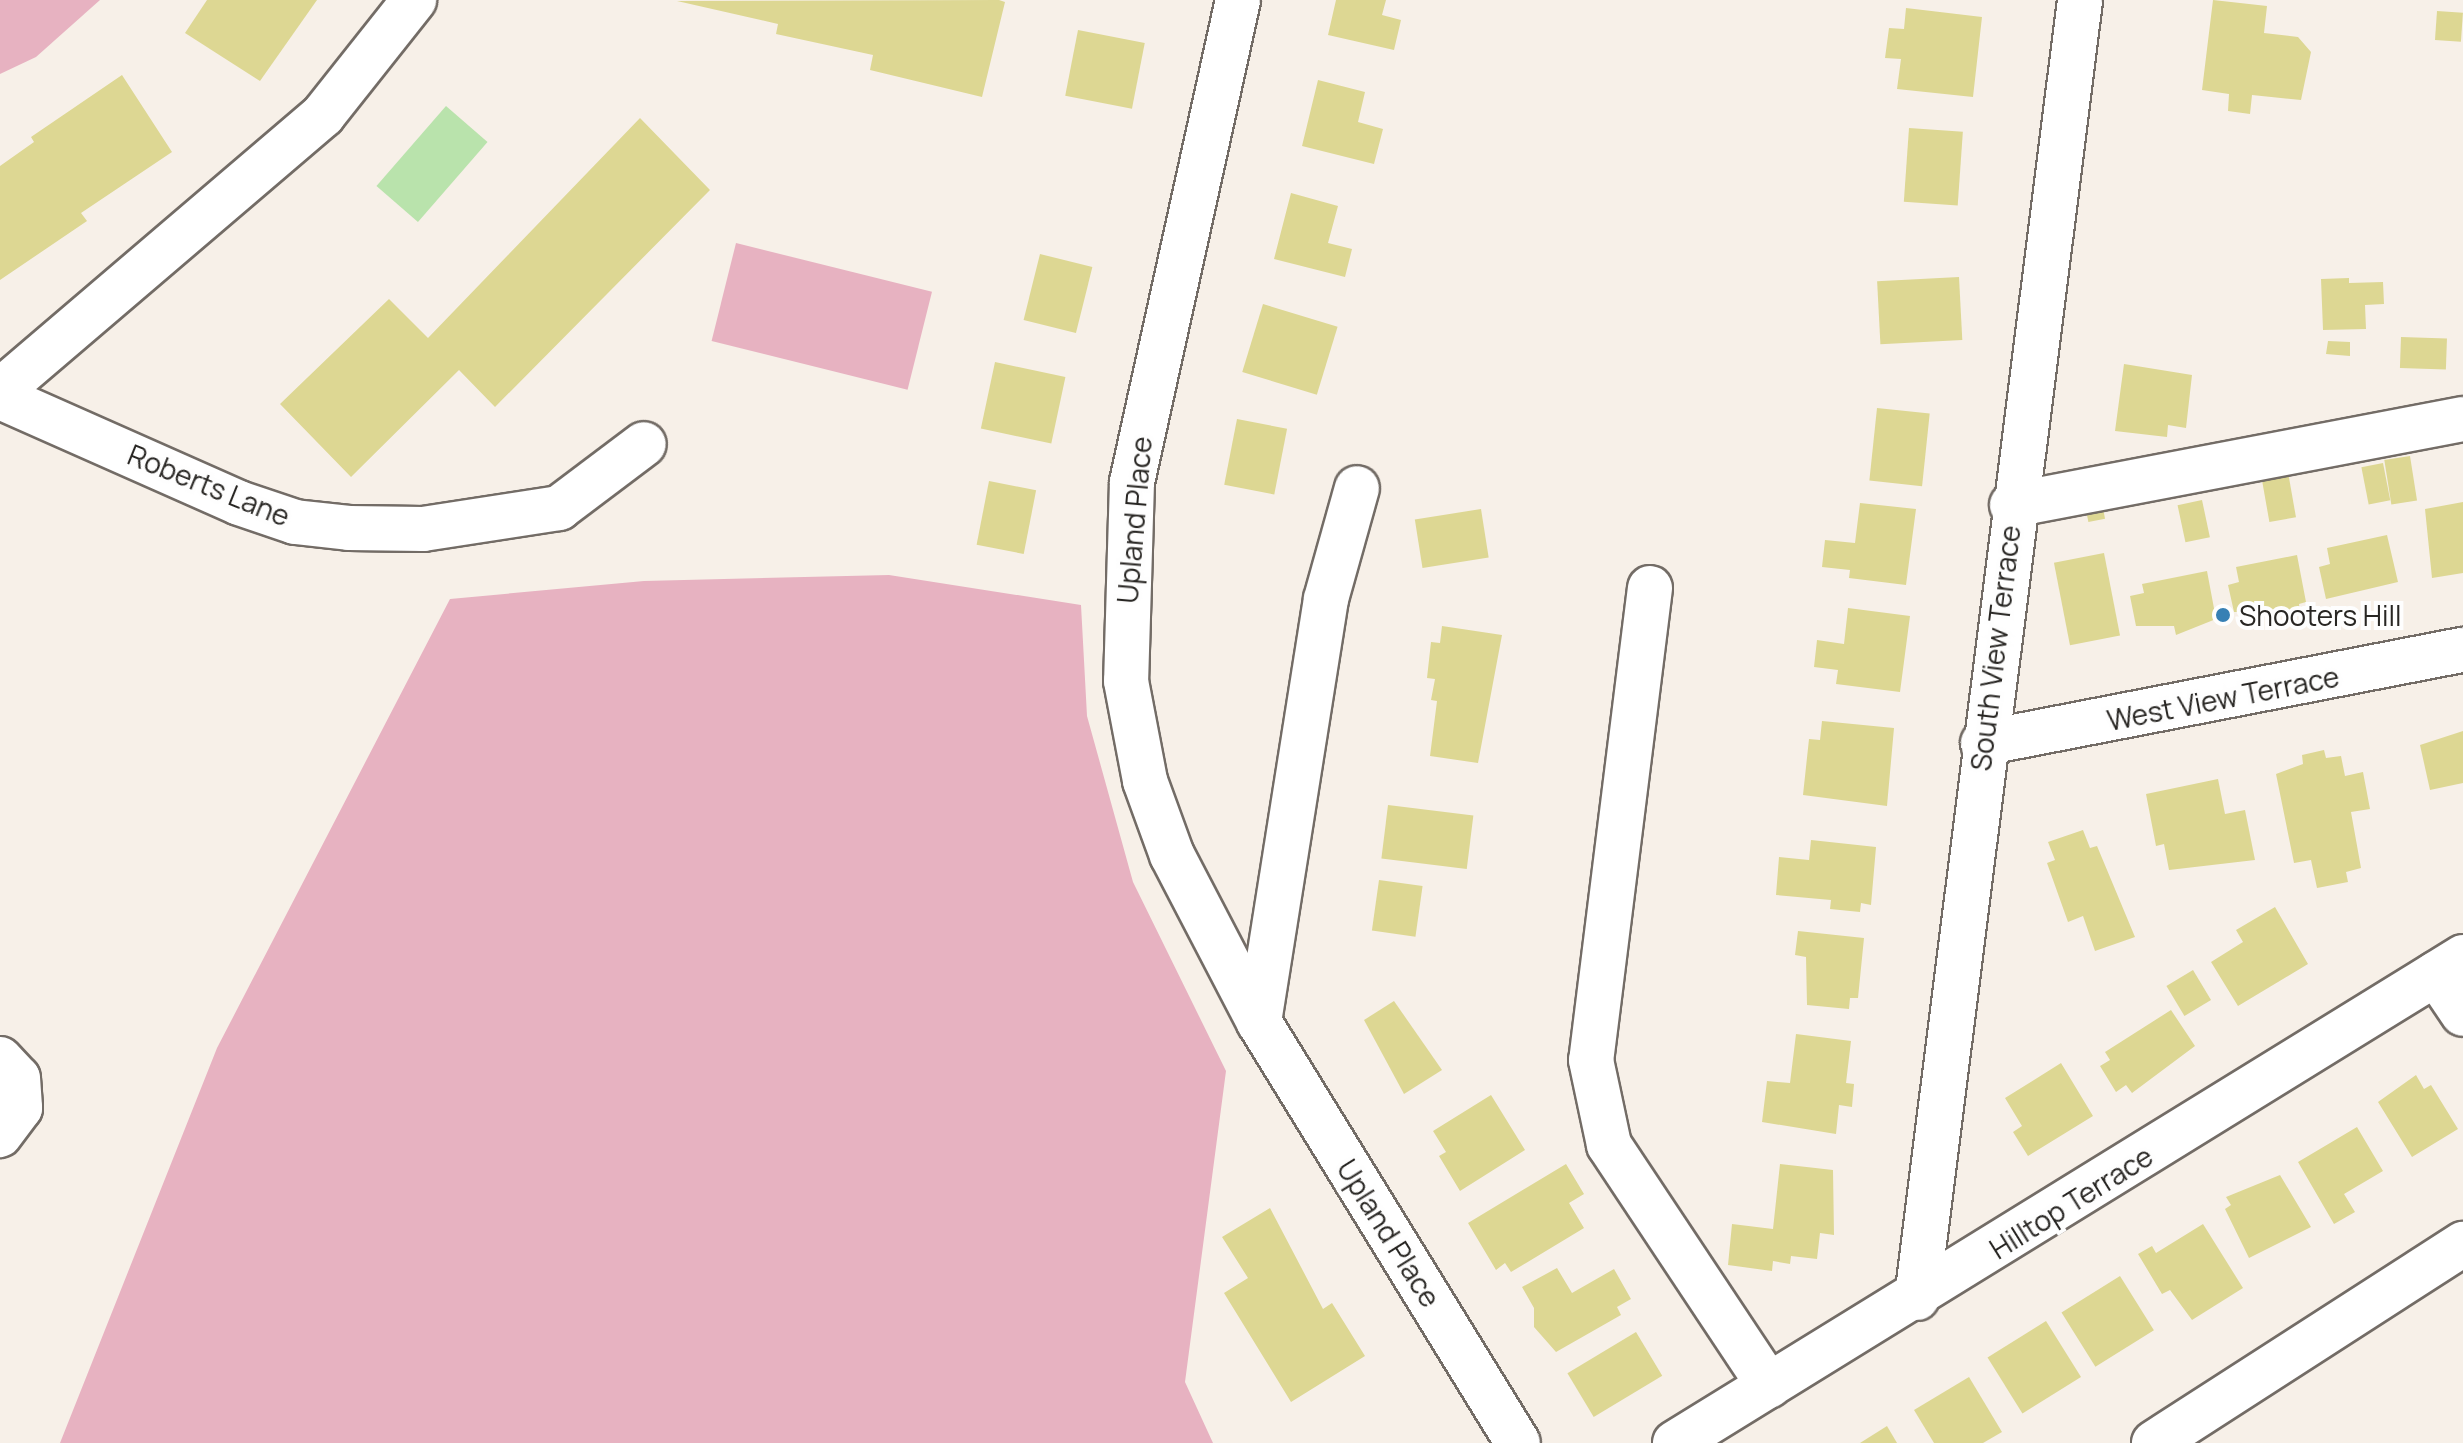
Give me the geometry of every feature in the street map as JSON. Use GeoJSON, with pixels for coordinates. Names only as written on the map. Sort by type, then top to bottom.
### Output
{"type":"FeatureCollection","features":[{"type":"Feature","properties":{"kind":"street"},"geometry":{"type":"LineString","coordinates":[[0,391],[323,115],[414,0]]}},
{"type":"Feature","properties":{"kind":"street","name":"Upland Place"},"geometry":{"type":"LineString","coordinates":[[1238,0],[1132,482],[1125,597],[1126,681],[1145,781],[1172,855],[1259,1022],[1518,1443]]}},
{"type":"Feature","properties":{"kind":"street","name":"South View Terrace"},"geometry":{"type":"LineString","coordinates":[[1917,1298],[2012,505],[2080,0]]}},
{"type":"Feature","properties":{"kind":"street","name":"Roberts Lane"},"geometry":{"type":"LineString","coordinates":[[0,397],[239,503],[295,522],[349,528],[423,529],[559,508],[644,444]]}},
{"type":"Feature","properties":{"kind":"street"},"geometry":{"type":"LineString","coordinates":[[2012,505],[2463,419]]}},
{"type":"Feature","properties":{"kind":"street"},"geometry":{"type":"LineString","coordinates":[[1259,1022],[1326,599],[1357,488]]}},
{"type":"Feature","properties":{"kind":"street"},"geometry":{"type":"LineString","coordinates":[[1650,588],[1591,1060],[1609,1145],[1769,1386]]}},
{"type":"Feature","properties":{"kind":"street","name":"West View Terrace"},"geometry":{"type":"LineString","coordinates":[[1983,743],[2463,650]]}},
{"type":"Feature","properties":{"kind":"street"},"geometry":{"type":"LineString","coordinates":[[2450,966],[2463,1014]]}},
{"type":"Feature","properties":{"kind":"street","name":"Hilltop Terrace"},"geometry":{"type":"LineString","coordinates":[[1675,1443],[1917,1298],[2450,966]]}},
{"type":"Feature","properties":{"kind":"street"},"geometry":{"type":"LineString","coordinates":[[0,1059],[18,1078],[20,1108],[0,1135]]}},
{"type":"Feature","properties":{"kind":"street"},"geometry":{"type":"LineString","coordinates":[[2154,1443],[2463,1244]]}},
{"type":"Feature","properties":{"kind":"shaded area"},"geometry":{"type":"Polygon","coordinates":[[[0,0],[100,0],[36,57],[0,74],[0,0]]]}},
{"type":"Feature","properties":{"kind":"shaded area"},"geometry":{"type":"Polygon","coordinates":[[[446,106],[488,142],[418,222],[376,186],[446,106]]]}},
{"type":"Feature","properties":{"kind":"shaded area"},"geometry":{"type":"Polygon","coordinates":[[[736,243],[932,292],[908,390],[712,341],[736,243]]]}},
{"type":"Feature","properties":{"kind":"shaded area"},"geometry":{"type":"Polygon","coordinates":[[[889,575],[1081,605],[1087,716],[1133,882],[1226,1071],[1185,1382],[1213,1443],[60,1443],[217,1048],[450,599],[644,581],[889,575]]]}},
{"type":"Feature","properties":{"kind":"building"},"geometry":{"type":"Polygon","coordinates":[[[207,0],[317,0],[260,81],[185,33],[207,0]]]}},
{"type":"Feature","properties":{"kind":"building"},"geometry":{"type":"Polygon","coordinates":[[[1336,0],[1386,0],[1382,15],[1401,20],[1394,50],[1328,35],[1336,0]]]}},
{"type":"Feature","properties":{"kind":"building"},"geometry":{"type":"Polygon","coordinates":[[[2213,0],[2267,6],[2264,33],[2298,37],[2311,52],[2301,100],[2252,95],[2250,114],[2228,111],[2229,94],[2202,90],[2213,0]]]}},
{"type":"Feature","properties":{"kind":"building"},"geometry":{"type":"Polygon","coordinates":[[[677,1],[1005,2],[982,97],[870,70],[873,55],[776,34],[778,24],[677,1]]]}},
{"type":"Feature","properties":{"kind":"building"},"geometry":{"type":"Polygon","coordinates":[[[1906,8],[1982,17],[1973,97],[1897,89],[1901,59],[1885,58],[1889,28],[1904,29],[1906,8]]]}},
{"type":"Feature","properties":{"kind":"building"},"geometry":{"type":"Polygon","coordinates":[[[2437,11],[2463,13],[2461,42],[2435,40],[2437,11]]]}},
{"type":"Feature","properties":{"kind":"building"},"geometry":{"type":"Polygon","coordinates":[[[1078,30],[1145,43],[1132,109],[1065,96],[1078,30]]]}},
{"type":"Feature","properties":{"kind":"building"},"geometry":{"type":"Polygon","coordinates":[[[122,75],[172,152],[81,213],[87,221],[0,280],[0,166],[34,142],[31,137],[122,75]]]}},
{"type":"Feature","properties":{"kind":"building"},"geometry":{"type":"Polygon","coordinates":[[[1318,80],[1365,92],[1358,122],[1383,129],[1374,164],[1302,146],[1318,80]]]}},
{"type":"Feature","properties":{"kind":"building"},"geometry":{"type":"Polygon","coordinates":[[[640,118],[710,190],[495,407],[459,370],[351,477],[280,404],[389,299],[428,338],[640,118]]]}},
{"type":"Feature","properties":{"kind":"building"},"geometry":{"type":"Polygon","coordinates":[[[1909,128],[1963,132],[1958,206],[1904,202],[1909,128]]]}},
{"type":"Feature","properties":{"kind":"building"},"geometry":{"type":"Polygon","coordinates":[[[1291,193],[1338,206],[1328,243],[1352,249],[1345,277],[1274,259],[1291,193]]]}},
{"type":"Feature","properties":{"kind":"building"},"geometry":{"type":"Polygon","coordinates":[[[1040,254],[1092,267],[1076,333],[1024,320],[1040,254]]]}},
{"type":"Feature","properties":{"kind":"building"},"geometry":{"type":"Polygon","coordinates":[[[1959,277],[1962,340],[1880,344],[1877,281],[1959,277]]]}},
{"type":"Feature","properties":{"kind":"building"},"geometry":{"type":"Polygon","coordinates":[[[2349,278],[2349,283],[2383,282],[2384,304],[2365,305],[2366,329],[2323,330],[2321,279],[2349,278]]]}},
{"type":"Feature","properties":{"kind":"building"},"geometry":{"type":"Polygon","coordinates":[[[1263,304],[1338,327],[1317,395],[1242,372],[1263,304]]]}},
{"type":"Feature","properties":{"kind":"building"},"geometry":{"type":"Polygon","coordinates":[[[2401,337],[2447,339],[2446,370],[2400,368],[2401,337]]]}},
{"type":"Feature","properties":{"kind":"building"},"geometry":{"type":"Polygon","coordinates":[[[2328,341],[2350,342],[2350,356],[2326,354],[2328,341]]]}},
{"type":"Feature","properties":{"kind":"building"},"geometry":{"type":"Polygon","coordinates":[[[995,362],[1065,377],[1051,443],[981,429],[995,362]]]}},
{"type":"Feature","properties":{"kind":"building"},"geometry":{"type":"Polygon","coordinates":[[[2124,364],[2192,375],[2186,428],[2168,425],[2167,437],[2115,431],[2124,364]]]}},
{"type":"Feature","properties":{"kind":"building"},"geometry":{"type":"Polygon","coordinates":[[[1877,408],[1930,414],[1922,486],[1869,481],[1877,408]]]}},
{"type":"Feature","properties":{"kind":"building"},"geometry":{"type":"Polygon","coordinates":[[[1237,419],[1287,429],[1274,495],[1224,485],[1237,419]]]}},
{"type":"Feature","properties":{"kind":"building"},"geometry":{"type":"Polygon","coordinates":[[[2410,456],[2417,500],[2391,505],[2384,460],[2410,456]]]}},
{"type":"Feature","properties":{"kind":"building"},"geometry":{"type":"Polygon","coordinates":[[[2383,463],[2390,500],[2369,504],[2361,467],[2383,463]]]}},
{"type":"Feature","properties":{"kind":"building"},"geometry":{"type":"Polygon","coordinates":[[[2288,472],[2296,517],[2269,522],[2261,477],[2288,472]]]}},
{"type":"Feature","properties":{"kind":"building"},"geometry":{"type":"Polygon","coordinates":[[[989,481],[1036,490],[1024,554],[977,545],[989,481]]]}},
{"type":"Feature","properties":{"kind":"building"},"geometry":{"type":"Polygon","coordinates":[[[2202,500],[2210,537],[2185,542],[2178,505],[2202,500]]]}},
{"type":"Feature","properties":{"kind":"building"},"geometry":{"type":"Polygon","coordinates":[[[2463,502],[2463,573],[2432,578],[2425,509],[2463,502]]]}},
{"type":"Feature","properties":{"kind":"building"},"geometry":{"type":"Polygon","coordinates":[[[1860,503],[1916,509],[1906,585],[1849,578],[1850,570],[1822,567],[1825,540],[1855,543],[1860,503]]]}},
{"type":"Feature","properties":{"kind":"building"},"geometry":{"type":"Polygon","coordinates":[[[2102,503],[2105,519],[2088,522],[2085,506],[2102,503]]]}},
{"type":"Feature","properties":{"kind":"building"},"geometry":{"type":"Polygon","coordinates":[[[1481,509],[1489,557],[1422,568],[1415,519],[1481,509]]]}},
{"type":"Feature","properties":{"kind":"building"},"geometry":{"type":"Polygon","coordinates":[[[2387,535],[2398,582],[2326,599],[2319,567],[2330,564],[2327,548],[2387,535]]]}},
{"type":"Feature","properties":{"kind":"building"},"geometry":{"type":"Polygon","coordinates":[[[2104,553],[2120,635],[2070,645],[2054,563],[2104,553]]]}},
{"type":"Feature","properties":{"kind":"building"},"geometry":{"type":"Polygon","coordinates":[[[2297,555],[2306,602],[2299,604],[2300,612],[2234,612],[2228,585],[2239,582],[2236,567],[2297,555]]]}},
{"type":"Feature","properties":{"kind":"building"},"geometry":{"type":"Polygon","coordinates":[[[2207,571],[2216,619],[2176,635],[2174,626],[2136,626],[2130,596],[2144,593],[2142,584],[2207,571]]]}},
{"type":"Feature","properties":{"kind":"building"},"geometry":{"type":"Polygon","coordinates":[[[1848,608],[1910,616],[1900,692],[1836,684],[1838,670],[1814,667],[1817,640],[1844,644],[1848,608]]]}},
{"type":"Feature","properties":{"kind":"building"},"geometry":{"type":"Polygon","coordinates":[[[1442,626],[1502,635],[1478,763],[1430,756],[1437,701],[1431,700],[1435,679],[1427,678],[1431,642],[1440,643],[1442,626]]]}},
{"type":"Feature","properties":{"kind":"building"},"geometry":{"type":"Polygon","coordinates":[[[1822,721],[1894,728],[1887,806],[1803,795],[1809,739],[1820,740],[1822,721]]]}},
{"type":"Feature","properties":{"kind":"building"},"geometry":{"type":"Polygon","coordinates":[[[2463,731],[2463,783],[2430,790],[2420,745],[2463,731]]]}},
{"type":"Feature","properties":{"kind":"building"},"geometry":{"type":"Polygon","coordinates":[[[2324,750],[2326,758],[2341,756],[2345,776],[2363,772],[2370,809],[2351,812],[2361,868],[2346,872],[2348,882],[2317,888],[2311,860],[2294,863],[2276,774],[2303,764],[2302,755],[2324,750]]]}},
{"type":"Feature","properties":{"kind":"building"},"geometry":{"type":"Polygon","coordinates":[[[2218,779],[2225,814],[2245,810],[2255,860],[2169,870],[2164,844],[2156,846],[2146,794],[2218,779]]]}},
{"type":"Feature","properties":{"kind":"building"},"geometry":{"type":"Polygon","coordinates":[[[1388,805],[1473,815],[1467,869],[1381,859],[1388,805]]]}},
{"type":"Feature","properties":{"kind":"building"},"geometry":{"type":"Polygon","coordinates":[[[2083,830],[2090,848],[2097,846],[2135,937],[2095,951],[2083,916],[2068,922],[2047,863],[2055,860],[2048,842],[2083,830]]]}},
{"type":"Feature","properties":{"kind":"building"},"geometry":{"type":"Polygon","coordinates":[[[1811,840],[1876,847],[1871,905],[1861,903],[1860,912],[1830,909],[1831,900],[1776,895],[1779,857],[1809,860],[1811,840]]]}},
{"type":"Feature","properties":{"kind":"building"},"geometry":{"type":"Polygon","coordinates":[[[1379,880],[1423,886],[1415,937],[1372,931],[1379,880]]]}},
{"type":"Feature","properties":{"kind":"building"},"geometry":{"type":"Polygon","coordinates":[[[2275,907],[2308,964],[2238,1006],[2211,962],[2243,942],[2236,930],[2275,907]]]}},
{"type":"Feature","properties":{"kind":"building"},"geometry":{"type":"Polygon","coordinates":[[[1798,931],[1864,938],[1858,998],[1850,998],[1849,1009],[1807,1005],[1806,957],[1795,955],[1798,931]]]}},
{"type":"Feature","properties":{"kind":"building"},"geometry":{"type":"Polygon","coordinates":[[[2193,970],[2211,1000],[2184,1016],[2166,986],[2193,970]]]}},
{"type":"Feature","properties":{"kind":"building"},"geometry":{"type":"Polygon","coordinates":[[[1394,1001],[1442,1070],[1404,1094],[1364,1020],[1394,1001]]]}},
{"type":"Feature","properties":{"kind":"building"},"geometry":{"type":"Polygon","coordinates":[[[2171,1010],[2195,1046],[2132,1093],[2126,1085],[2116,1092],[2100,1066],[2110,1060],[2105,1052],[2171,1010]]]}},
{"type":"Feature","properties":{"kind":"building"},"geometry":{"type":"Polygon","coordinates":[[[1796,1034],[1851,1041],[1846,1083],[1854,1084],[1852,1107],[1839,1105],[1836,1134],[1762,1122],[1767,1081],[1790,1083],[1796,1034]]]}},
{"type":"Feature","properties":{"kind":"building"},"geometry":{"type":"Polygon","coordinates":[[[2061,1063],[2093,1116],[2028,1156],[2013,1132],[2022,1126],[2005,1098],[2061,1063]]]}},
{"type":"Feature","properties":{"kind":"building"},"geometry":{"type":"Polygon","coordinates":[[[2416,1075],[2424,1089],[2431,1085],[2458,1129],[2412,1157],[2378,1102],[2416,1075]]]}},
{"type":"Feature","properties":{"kind":"building"},"geometry":{"type":"Polygon","coordinates":[[[1491,1095],[1525,1150],[1460,1191],[1439,1156],[1446,1152],[1433,1131],[1491,1095]]]}},
{"type":"Feature","properties":{"kind":"building"},"geometry":{"type":"Polygon","coordinates":[[[2357,1127],[2383,1171],[2344,1194],[2355,1212],[2334,1224],[2298,1162],[2357,1127]]]}},
{"type":"Feature","properties":{"kind":"building"},"geometry":{"type":"Polygon","coordinates":[[[1566,1164],[1584,1194],[1569,1203],[1584,1228],[1511,1272],[1505,1263],[1496,1270],[1468,1223],[1566,1164]]]}},
{"type":"Feature","properties":{"kind":"building"},"geometry":{"type":"Polygon","coordinates":[[[1780,1164],[1833,1170],[1834,1235],[1820,1233],[1817,1259],[1791,1256],[1790,1264],[1773,1261],[1772,1271],[1728,1265],[1732,1224],[1773,1229],[1780,1164]]]}},
{"type":"Feature","properties":{"kind":"building"},"geometry":{"type":"Polygon","coordinates":[[[2280,1175],[2311,1227],[2249,1258],[2225,1209],[2231,1205],[2226,1197],[2280,1175]]]}},
{"type":"Feature","properties":{"kind":"building"},"geometry":{"type":"Polygon","coordinates":[[[1270,1208],[1323,1309],[1332,1303],[1365,1356],[1291,1402],[1224,1293],[1248,1278],[1222,1237],[1270,1208]]]}},
{"type":"Feature","properties":{"kind":"building"},"geometry":{"type":"Polygon","coordinates":[[[2203,1224],[2243,1288],[2192,1320],[2170,1290],[2162,1294],[2138,1254],[2152,1246],[2156,1253],[2203,1224]]]}},
{"type":"Feature","properties":{"kind":"building"},"geometry":{"type":"Polygon","coordinates":[[[1557,1268],[1572,1293],[1614,1269],[1631,1299],[1617,1307],[1621,1315],[1556,1352],[1534,1327],[1534,1308],[1522,1287],[1557,1268]]]}},
{"type":"Feature","properties":{"kind":"building"},"geometry":{"type":"Polygon","coordinates":[[[2120,1276],[2154,1330],[2095,1367],[2061,1313],[2120,1276]]]}},
{"type":"Feature","properties":{"kind":"building"},"geometry":{"type":"Polygon","coordinates":[[[2046,1321],[2081,1377],[2022,1414],[1987,1358],[2046,1321]]]}},
{"type":"Feature","properties":{"kind":"building"},"geometry":{"type":"Polygon","coordinates":[[[1636,1332],[1662,1376],[1594,1417],[1567,1373],[1636,1332]]]}},
{"type":"Feature","properties":{"kind":"building"},"geometry":{"type":"Polygon","coordinates":[[[1969,1377],[2002,1432],[1983,1443],[1934,1443],[1914,1410],[1969,1377]]]}},
{"type":"Feature","properties":{"kind":"building"},"geometry":{"type":"Polygon","coordinates":[[[1887,1426],[1897,1443],[1860,1443],[1887,1426]]]}},
{"type":"Feature","properties":{"kind":"place","name":"Shooters Hill"},"geometry":{"type":"Point","coordinates":[2223,615]}}]}
